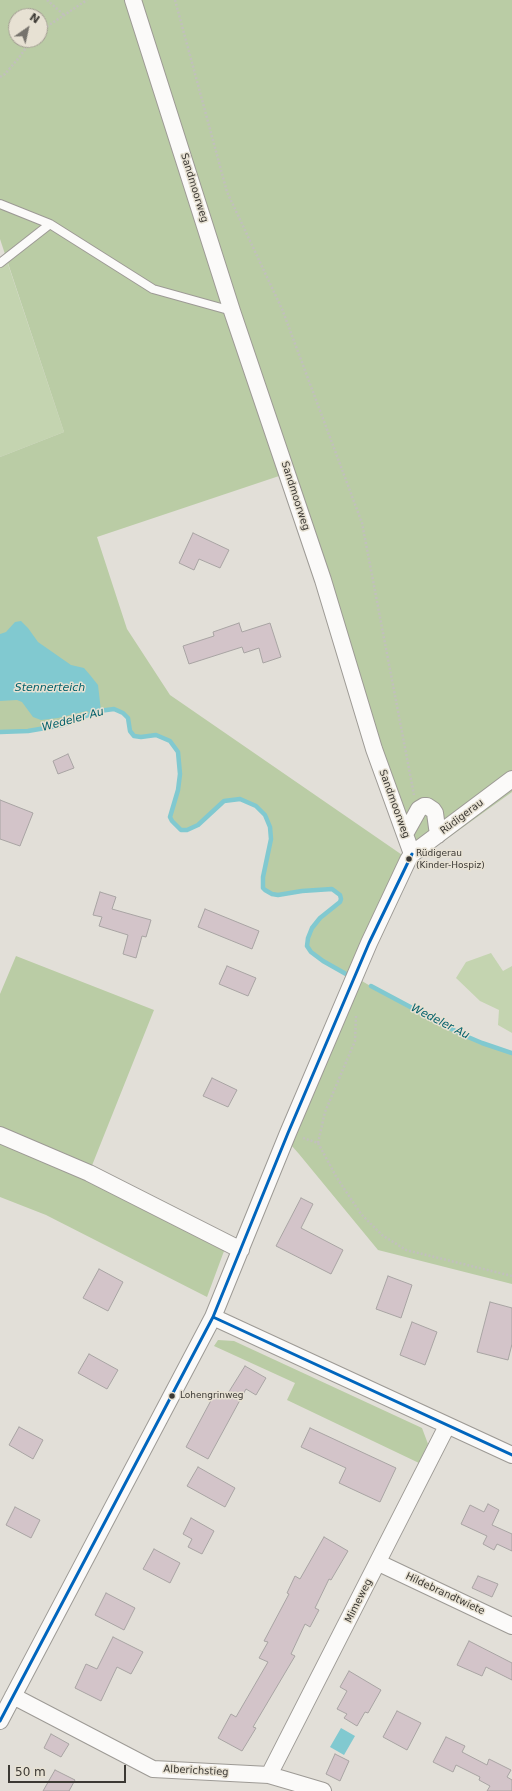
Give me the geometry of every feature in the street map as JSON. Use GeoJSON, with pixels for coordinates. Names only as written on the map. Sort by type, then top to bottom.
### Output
{"type":"FeatureCollection","features":[{"type":"Feature","properties":{"kind":"street","name":"Sandmoorweg"},"geometry":{"type":"LineString","coordinates":[[133,0],[232,311],[321,573],[374,749],[412,854]]}},
{"type":"Feature","properties":{"kind":"street","name":"Rüdigerau"},"geometry":{"type":"LineString","coordinates":[[412,854],[512,779]]}},
{"type":"Feature","properties":{"kind":"street"},"geometry":{"type":"LineString","coordinates":[[405,834],[419,809],[427,806],[433,810],[438,835]]}},
{"type":"Feature","properties":{"kind":"street"},"geometry":{"type":"LineString","coordinates":[[0,1721],[213,1317],[242,1250],[288,1133],[355,976],[412,854]]}},
{"type":"Feature","properties":{"kind":"street"},"geometry":{"type":"LineString","coordinates":[[0,1135],[89,1173],[242,1250]]}},
{"type":"Feature","properties":{"kind":"street"},"geometry":{"type":"LineString","coordinates":[[213,1317],[512,1455]]}},
{"type":"Feature","properties":{"kind":"street","name":"Mimeweg"},"geometry":{"type":"LineString","coordinates":[[269,1776],[379,1563],[447,1426]]}},
{"type":"Feature","properties":{"kind":"street","name":"Hildebrandtwiete"},"geometry":{"type":"LineString","coordinates":[[379,1563],[512,1626]]}},
{"type":"Feature","properties":{"kind":"street","name":"Alberichstieg"},"geometry":{"type":"LineString","coordinates":[[13,1696],[153,1769],[269,1776],[322,1791]]}},
{"type":"Feature","properties":{"kind":"lane"},"geometry":{"type":"LineString","coordinates":[[0,204],[50,224],[153,289],[232,311]]}},
{"type":"Feature","properties":{"kind":"lane"},"geometry":{"type":"LineString","coordinates":[[0,263],[50,224]]}},
{"type":"Feature","properties":{"kind":"path"},"geometry":{"type":"LineString","coordinates":[[47,0],[64,15]]}},
{"type":"Feature","properties":{"kind":"path"},"geometry":{"type":"LineString","coordinates":[[48,26],[87,0]]}},
{"type":"Feature","properties":{"kind":"path"},"geometry":{"type":"LineString","coordinates":[[175,0],[227,192],[282,309],[362,523],[412,788],[419,809]]}},
{"type":"Feature","properties":{"kind":"path"},"geometry":{"type":"LineString","coordinates":[[0,77],[5,74],[26,48]]}},
{"type":"Feature","properties":{"kind":"path"},"geometry":{"type":"LineString","coordinates":[[356,1010],[355,1041],[325,1112],[318,1144],[336,1178],[361,1214],[382,1235],[406,1250],[512,1276]]}},
{"type":"Feature","properties":{"kind":"path"},"geometry":{"type":"LineString","coordinates":[[288,1133],[318,1144]]}},
{"type":"Feature","properties":{"kind":"green space"},"geometry":{"type":"Polygon","coordinates":[[[0,0],[512,0],[512,792],[416,861],[355,977],[461,1034],[512,1053],[512,1284],[378,1250],[284,1137],[348,979],[346,974],[315,956],[307,946],[310,932],[320,918],[340,902],[341,899],[338,892],[332,889],[302,891],[278,895],[272,894],[263,888],[263,877],[271,839],[270,827],[261,810],[248,802],[236,799],[224,801],[198,825],[187,830],[177,828],[170,817],[178,790],[180,774],[178,752],[170,742],[156,735],[141,737],[134,736],[130,731],[128,718],[118,711],[113,709],[99,711],[56,726],[28,731],[0,732],[0,457],[64,432],[0,239],[0,0]],[[288,473],[97,537],[127,629],[170,695],[408,859],[288,473]]]}},
{"type":"Feature","properties":{"kind":"green space"},"geometry":{"type":"Polygon","coordinates":[[[6,258],[64,432],[0,457],[0,263],[6,258]]]}},
{"type":"Feature","properties":{"kind":"green space"},"geometry":{"type":"Polygon","coordinates":[[[491,953],[503,971],[512,966],[512,1033],[498,1025],[499,1010],[480,1001],[456,978],[466,962],[491,953]]]}},
{"type":"Feature","properties":{"kind":"green space"},"geometry":{"type":"Polygon","coordinates":[[[16,956],[154,1010],[89,1173],[227,1243],[207,1297],[46,1215],[0,1197],[0,994],[16,956]]]}},
{"type":"Feature","properties":{"kind":"green space"},"geometry":{"type":"Polygon","coordinates":[[[218,1340],[234,1341],[422,1428],[428,1444],[419,1463],[287,1400],[295,1383],[214,1346],[218,1340]]]}},
{"type":"Feature","properties":{"kind":"water","name":"Stennerteich"},"geometry":{"type":"Polygon","coordinates":[[[21,621],[38,642],[71,665],[84,668],[98,685],[101,711],[91,714],[87,711],[58,718],[41,720],[33,717],[22,702],[17,700],[0,701],[0,634],[6,632],[15,622],[21,621]]]}},
{"type":"Feature","properties":{"kind":"water"},"geometry":{"type":"Polygon","coordinates":[[[341,1728],[355,1736],[344,1755],[330,1747],[341,1728]]]}},
{"type":"Feature","properties":{"kind":"building"},"geometry":{"type":"Polygon","coordinates":[[[193,533],[229,550],[220,568],[199,559],[194,570],[179,563],[193,533]]]}},
{"type":"Feature","properties":{"kind":"building"},"geometry":{"type":"Polygon","coordinates":[[[239,623],[242,632],[270,623],[281,657],[263,663],[259,648],[244,653],[242,647],[189,664],[183,646],[214,636],[213,632],[239,623]]]}},
{"type":"Feature","properties":{"kind":"building"},"geometry":{"type":"Polygon","coordinates":[[[68,754],[74,768],[58,774],[53,761],[68,754]]]}},
{"type":"Feature","properties":{"kind":"building"},"geometry":{"type":"Polygon","coordinates":[[[0,800],[33,813],[20,846],[0,839],[0,800]]]}},
{"type":"Feature","properties":{"kind":"building"},"geometry":{"type":"Polygon","coordinates":[[[100,892],[116,897],[112,909],[151,920],[146,937],[142,936],[136,958],[123,954],[128,935],[99,926],[102,917],[93,915],[100,892]]]}},
{"type":"Feature","properties":{"kind":"building"},"geometry":{"type":"Polygon","coordinates":[[[205,909],[259,931],[252,949],[198,927],[205,909]]]}},
{"type":"Feature","properties":{"kind":"building"},"geometry":{"type":"Polygon","coordinates":[[[227,966],[256,978],[248,996],[219,984],[227,966]]]}},
{"type":"Feature","properties":{"kind":"building"},"geometry":{"type":"Polygon","coordinates":[[[212,1078],[237,1090],[228,1107],[203,1096],[212,1078]]]}},
{"type":"Feature","properties":{"kind":"building"},"geometry":{"type":"Polygon","coordinates":[[[301,1198],[313,1204],[301,1228],[343,1250],[331,1274],[276,1246],[301,1198]]]}},
{"type":"Feature","properties":{"kind":"building"},"geometry":{"type":"Polygon","coordinates":[[[99,1269],[123,1282],[108,1311],[83,1298],[99,1269]]]}},
{"type":"Feature","properties":{"kind":"building"},"geometry":{"type":"Polygon","coordinates":[[[388,1276],[412,1285],[401,1318],[376,1309],[388,1276]]]}},
{"type":"Feature","properties":{"kind":"building"},"geometry":{"type":"Polygon","coordinates":[[[490,1302],[512,1308],[512,1344],[508,1360],[477,1352],[490,1302]]]}},
{"type":"Feature","properties":{"kind":"building"},"geometry":{"type":"Polygon","coordinates":[[[412,1322],[437,1332],[425,1365],[400,1355],[412,1322]]]}},
{"type":"Feature","properties":{"kind":"building"},"geometry":{"type":"Polygon","coordinates":[[[89,1354],[118,1370],[107,1389],[78,1373],[89,1354]]]}},
{"type":"Feature","properties":{"kind":"building"},"geometry":{"type":"Polygon","coordinates":[[[245,1366],[266,1378],[256,1395],[246,1389],[208,1459],[186,1447],[215,1393],[225,1398],[245,1366]]]}},
{"type":"Feature","properties":{"kind":"building"},"geometry":{"type":"Polygon","coordinates":[[[19,1427],[43,1440],[33,1459],[9,1445],[19,1427]]]}},
{"type":"Feature","properties":{"kind":"building"},"geometry":{"type":"Polygon","coordinates":[[[310,1428],[396,1468],[380,1502],[339,1483],[346,1468],[301,1447],[310,1428]]]}},
{"type":"Feature","properties":{"kind":"building"},"geometry":{"type":"Polygon","coordinates":[[[198,1467],[235,1488],[225,1507],[187,1486],[198,1467]]]}},
{"type":"Feature","properties":{"kind":"building"},"geometry":{"type":"Polygon","coordinates":[[[488,1504],[499,1510],[492,1525],[512,1534],[512,1551],[497,1544],[494,1550],[483,1544],[487,1536],[461,1524],[470,1505],[484,1512],[488,1504]]]}},
{"type":"Feature","properties":{"kind":"building"},"geometry":{"type":"Polygon","coordinates":[[[15,1507],[40,1520],[31,1538],[6,1525],[15,1507]]]}},
{"type":"Feature","properties":{"kind":"building"},"geometry":{"type":"Polygon","coordinates":[[[191,1518],[214,1531],[202,1554],[188,1547],[192,1539],[183,1534],[191,1518]]]}},
{"type":"Feature","properties":{"kind":"building"},"geometry":{"type":"Polygon","coordinates":[[[324,1537],[348,1551],[331,1580],[329,1579],[315,1608],[319,1610],[310,1627],[305,1624],[291,1654],[295,1656],[253,1727],[256,1728],[242,1751],[218,1738],[231,1714],[236,1717],[268,1662],[259,1658],[268,1642],[264,1641],[289,1594],[287,1593],[295,1576],[300,1579],[324,1537]]]}},
{"type":"Feature","properties":{"kind":"building"},"geometry":{"type":"Polygon","coordinates":[[[154,1549],[180,1563],[170,1583],[143,1569],[154,1549]]]}},
{"type":"Feature","properties":{"kind":"building"},"geometry":{"type":"Polygon","coordinates":[[[478,1576],[498,1584],[492,1597],[472,1588],[478,1576]]]}},
{"type":"Feature","properties":{"kind":"building"},"geometry":{"type":"Polygon","coordinates":[[[106,1593],[135,1608],[124,1630],[95,1615],[106,1593]]]}},
{"type":"Feature","properties":{"kind":"building"},"geometry":{"type":"Polygon","coordinates":[[[113,1637],[143,1652],[131,1674],[117,1667],[101,1701],[75,1688],[86,1664],[97,1669],[113,1637]]]}},
{"type":"Feature","properties":{"kind":"building"},"geometry":{"type":"Polygon","coordinates":[[[469,1641],[512,1663],[512,1680],[486,1667],[482,1676],[457,1665],[469,1641]]]}},
{"type":"Feature","properties":{"kind":"building"},"geometry":{"type":"Polygon","coordinates":[[[349,1671],[381,1690],[368,1713],[365,1712],[357,1726],[344,1718],[347,1714],[337,1709],[347,1691],[340,1687],[349,1671]]]}},
{"type":"Feature","properties":{"kind":"building"},"geometry":{"type":"Polygon","coordinates":[[[397,1711],[421,1723],[407,1750],[383,1737],[397,1711]]]}},
{"type":"Feature","properties":{"kind":"building"},"geometry":{"type":"Polygon","coordinates":[[[51,1734],[69,1744],[61,1757],[44,1748],[51,1734]]]}},
{"type":"Feature","properties":{"kind":"building"},"geometry":{"type":"Polygon","coordinates":[[[446,1737],[465,1746],[462,1752],[487,1765],[489,1759],[511,1770],[507,1777],[512,1780],[512,1791],[487,1791],[490,1786],[479,1780],[480,1777],[456,1765],[453,1772],[433,1762],[446,1737]]]}},
{"type":"Feature","properties":{"kind":"building"},"geometry":{"type":"Polygon","coordinates":[[[335,1754],[349,1761],[340,1781],[326,1774],[335,1754]]]}},
{"type":"Feature","properties":{"kind":"building"},"geometry":{"type":"Polygon","coordinates":[[[55,1770],[75,1780],[69,1791],[43,1791],[55,1770]]]}},
{"type":"Feature","properties":{"kind":"waterway","name":"Wedeler Au"},"geometry":{"type":"LineString","coordinates":[[0,732],[28,731],[63,725],[99,711],[114,709],[123,713],[128,718],[130,731],[134,736],[141,737],[156,735],[170,741],[178,752],[180,774],[178,790],[170,817],[172,821],[181,830],[187,830],[198,825],[224,801],[240,799],[256,806],[265,815],[270,827],[271,839],[263,877],[263,888],[272,894],[278,895],[302,891],[332,889],[340,895],[340,902],[320,918],[312,928],[307,946],[311,952],[323,961],[346,974]]}},
{"type":"Feature","properties":{"kind":"waterway","name":"Wedeler Au"},"geometry":{"type":"LineString","coordinates":[[371,986],[461,1034],[512,1053]]}},
{"type":"Feature","properties":{"kind":"transit line"},"geometry":{"type":"LineString","coordinates":[[0,1721],[213,1317],[288,1133],[369,943],[412,854]]}},
{"type":"Feature","properties":{"kind":"transit line"},"geometry":{"type":"LineString","coordinates":[[213,1317],[512,1455]]}},
{"type":"Feature","properties":{"kind":"place","name":"Rüdigerau (Kinder-Hospiz)"},"geometry":{"type":"Point","coordinates":[409,859]}},
{"type":"Feature","properties":{"kind":"place","name":"Lohengrinweg"},"geometry":{"type":"Point","coordinates":[172,1396]}}]}
